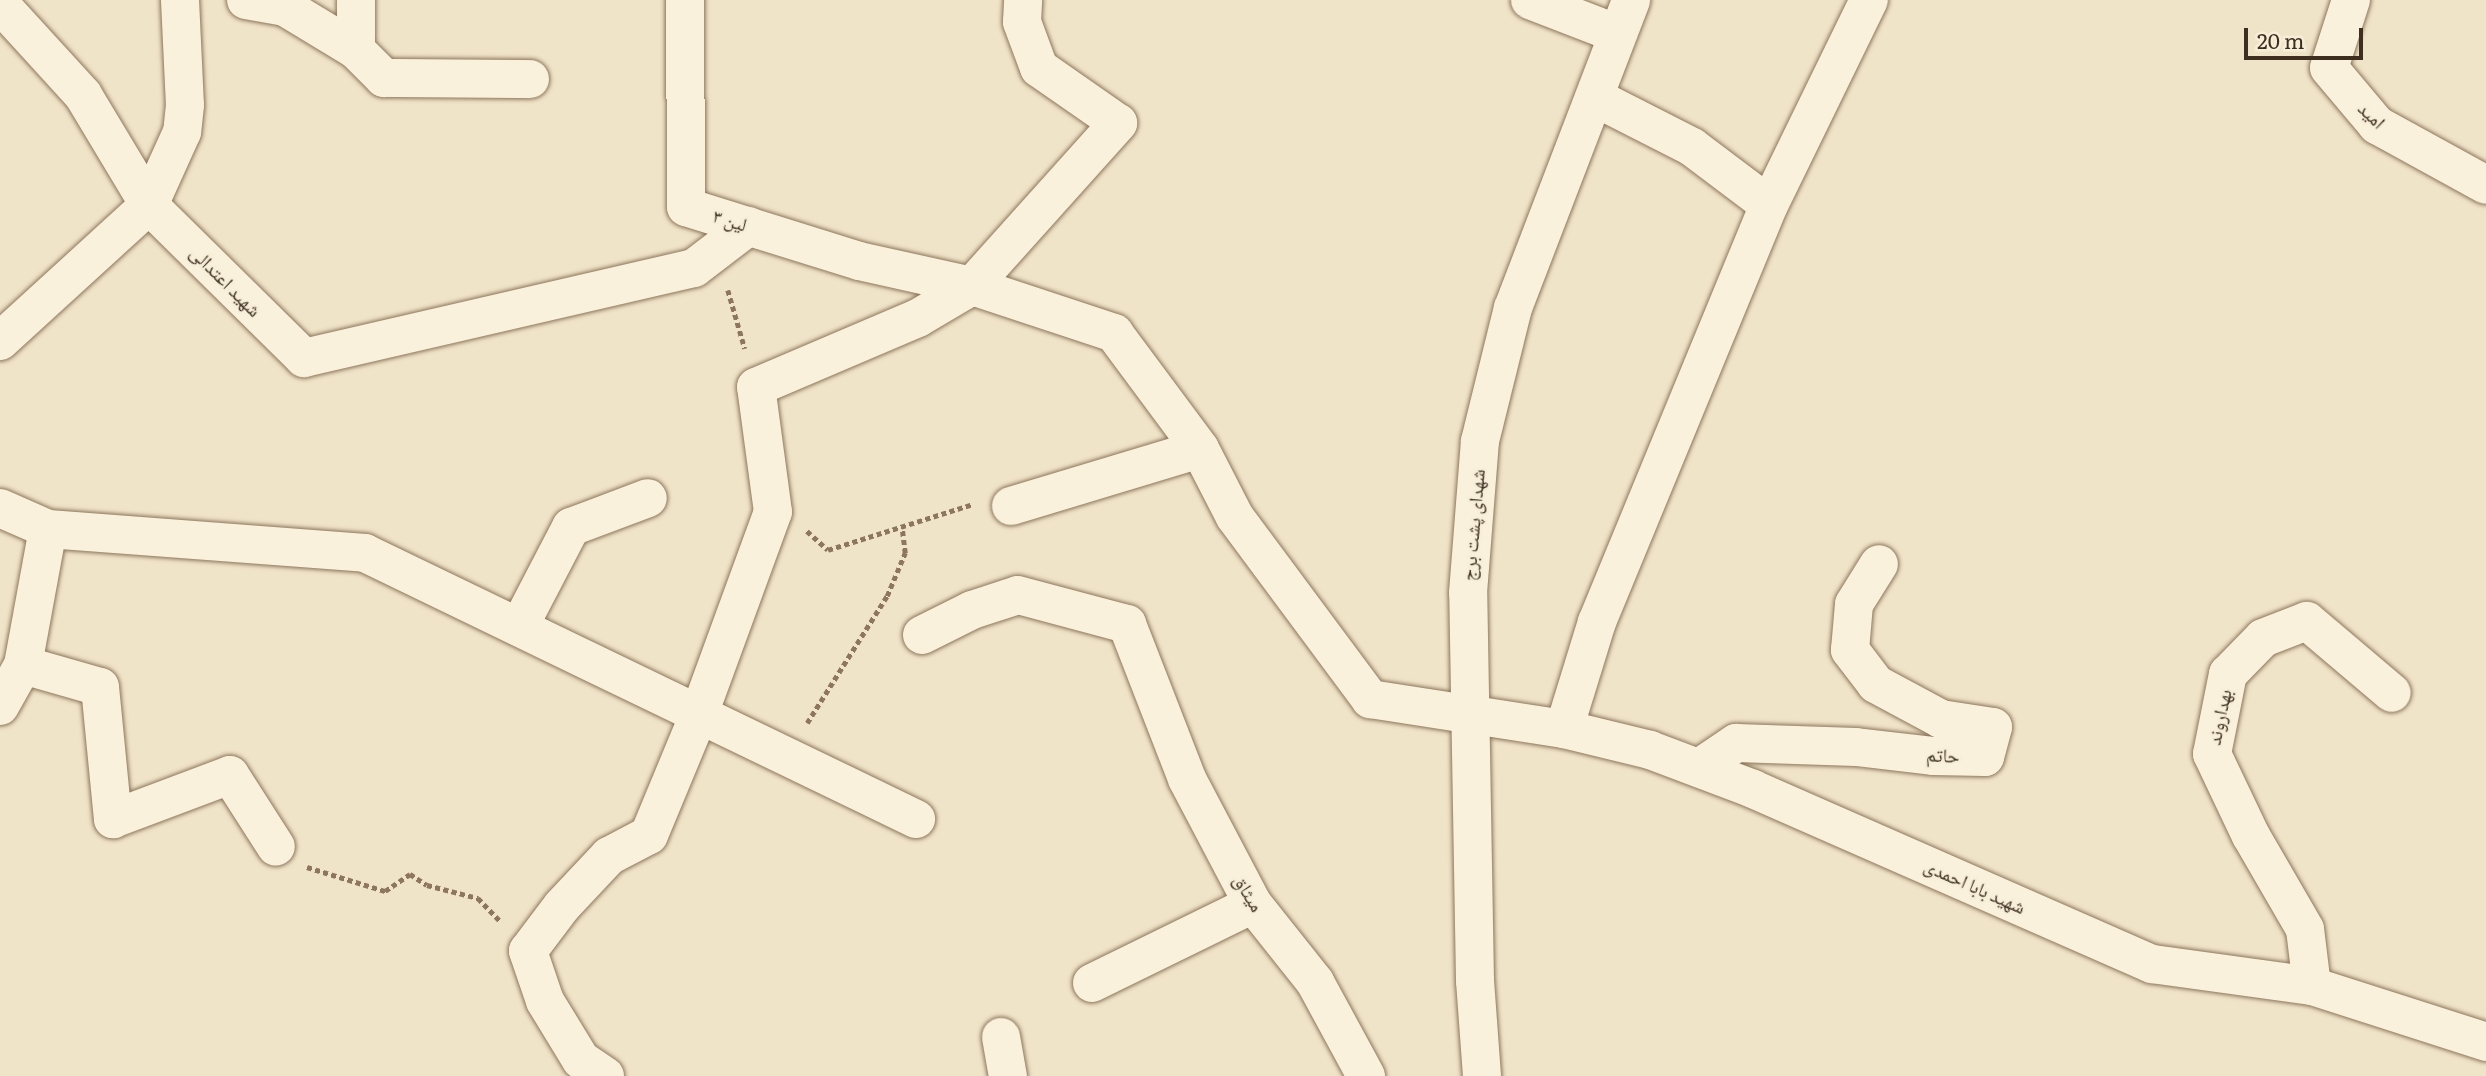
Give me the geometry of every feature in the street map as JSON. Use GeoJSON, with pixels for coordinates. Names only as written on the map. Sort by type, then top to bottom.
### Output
{"type":"FeatureCollection","features":[{"type":"Feature","properties":{"kind":"street"},"geometry":{"type":"LineString","coordinates":[[0,341],[149,205],[182,132],[185,105],[180,0]]}},
{"type":"Feature","properties":{"kind":"street"},"geometry":{"type":"LineString","coordinates":[[246,0],[285,7],[356,50],[384,78],[530,79]]}},
{"type":"Feature","properties":{"kind":"street"},"geometry":{"type":"LineString","coordinates":[[356,0],[356,50]]}},
{"type":"Feature","properties":{"kind":"street","name":"لین ۳"},"geometry":{"type":"LineString","coordinates":[[685,0],[687,207],[859,261],[972,286],[1114,333],[1200,449]]}},
{"type":"Feature","properties":{"kind":"street"},"geometry":{"type":"LineString","coordinates":[[605,1076],[581,1060],[545,1001],[528,951],[562,906],[609,856],[649,835],[699,714],[773,512],[756,387],[918,318],[972,286],[1118,123],[1039,68],[1022,22],[1023,0]]}},
{"type":"Feature","properties":{"kind":"street"},"geometry":{"type":"LineString","coordinates":[[1530,0],[1625,17]]}},
{"type":"Feature","properties":{"kind":"street"},"geometry":{"type":"LineString","coordinates":[[1564,729],[1597,622],[1769,205],[1870,0]]}},
{"type":"Feature","properties":{"kind":"street","name":"امید"},"geometry":{"type":"LineString","coordinates":[[2351,0],[2329,68],[2377,125],[2486,185]]}},
{"type":"Feature","properties":{"kind":"street","name":"شهید اعتدالی"},"geometry":{"type":"LineString","coordinates":[[0,4],[83,95],[149,205],[303,358],[694,268],[717,250]]}},
{"type":"Feature","properties":{"kind":"street","name":"شهدای پشت برج"},"geometry":{"type":"LineString","coordinates":[[1482,1076],[1475,981],[1468,593],[1480,441],[1513,307],[1596,98],[1625,17]]}},
{"type":"Feature","properties":{"kind":"street"},"geometry":{"type":"LineString","coordinates":[[1596,98],[1692,146],[1769,205]]}},
{"type":"Feature","properties":{"kind":"street"},"geometry":{"type":"LineString","coordinates":[[717,250],[749,226]]}},
{"type":"Feature","properties":{"kind":"street"},"geometry":{"type":"LineString","coordinates":[[1011,506],[1200,449]]}},
{"type":"Feature","properties":{"kind":"street","name":"شهید بابا احمدی"},"geometry":{"type":"LineString","coordinates":[[1200,449],[1235,517],[1370,699],[1564,729],[1650,750],[1699,768],[2152,964],[2312,986],[2486,1042]]}},
{"type":"Feature","properties":{"kind":"street"},"geometry":{"type":"LineString","coordinates":[[519,627],[571,527],[648,498]]}},
{"type":"Feature","properties":{"kind":"street"},"geometry":{"type":"LineString","coordinates":[[0,508],[48,529],[365,553],[916,819]]}},
{"type":"Feature","properties":{"kind":"street"},"geometry":{"type":"LineString","coordinates":[[0,706],[23,665],[48,529]]}},
{"type":"Feature","properties":{"kind":"street","name":"حاتم"},"geometry":{"type":"LineString","coordinates":[[1699,768],[1736,743],[1856,747],[1934,756],[1984,757],[1993,727],[1941,719],[1876,684],[1850,650],[1854,604],[1879,564]]}},
{"type":"Feature","properties":{"kind":"street","name":"میثاق"},"geometry":{"type":"LineString","coordinates":[[922,635],[972,610],[1018,595],[1127,624],[1187,779],[1253,904],[1315,982],[1366,1076]]}},
{"type":"Feature","properties":{"kind":"street","name":"بهداروند"},"geometry":{"type":"LineString","coordinates":[[2312,986],[2305,929],[2251,835],[2212,754],[2228,674],[2263,638],[2307,621],[2392,692]]}},
{"type":"Feature","properties":{"kind":"street"},"geometry":{"type":"LineString","coordinates":[[23,665],[100,687],[114,819],[230,775],[276,847]]}},
{"type":"Feature","properties":{"kind":"street"},"geometry":{"type":"LineString","coordinates":[[1092,984],[1253,904]]}},
{"type":"Feature","properties":{"kind":"street"},"geometry":{"type":"LineString","coordinates":[[1001,1037],[1008,1076]]}},
{"type":"Feature","properties":{"kind":"path"},"geometry":{"type":"LineString","coordinates":[[717,250],[756,387]]}},
{"type":"Feature","properties":{"kind":"path"},"geometry":{"type":"LineString","coordinates":[[773,512],[803,528],[828,550],[981,502],[1011,506]]}},
{"type":"Feature","properties":{"kind":"path"},"geometry":{"type":"LineString","coordinates":[[787,757],[887,596],[905,553],[902,528]]}},
{"type":"Feature","properties":{"kind":"path"},"geometry":{"type":"LineString","coordinates":[[276,847],[313,871],[385,891],[410,874],[427,885],[478,898],[528,951]]}}]}
